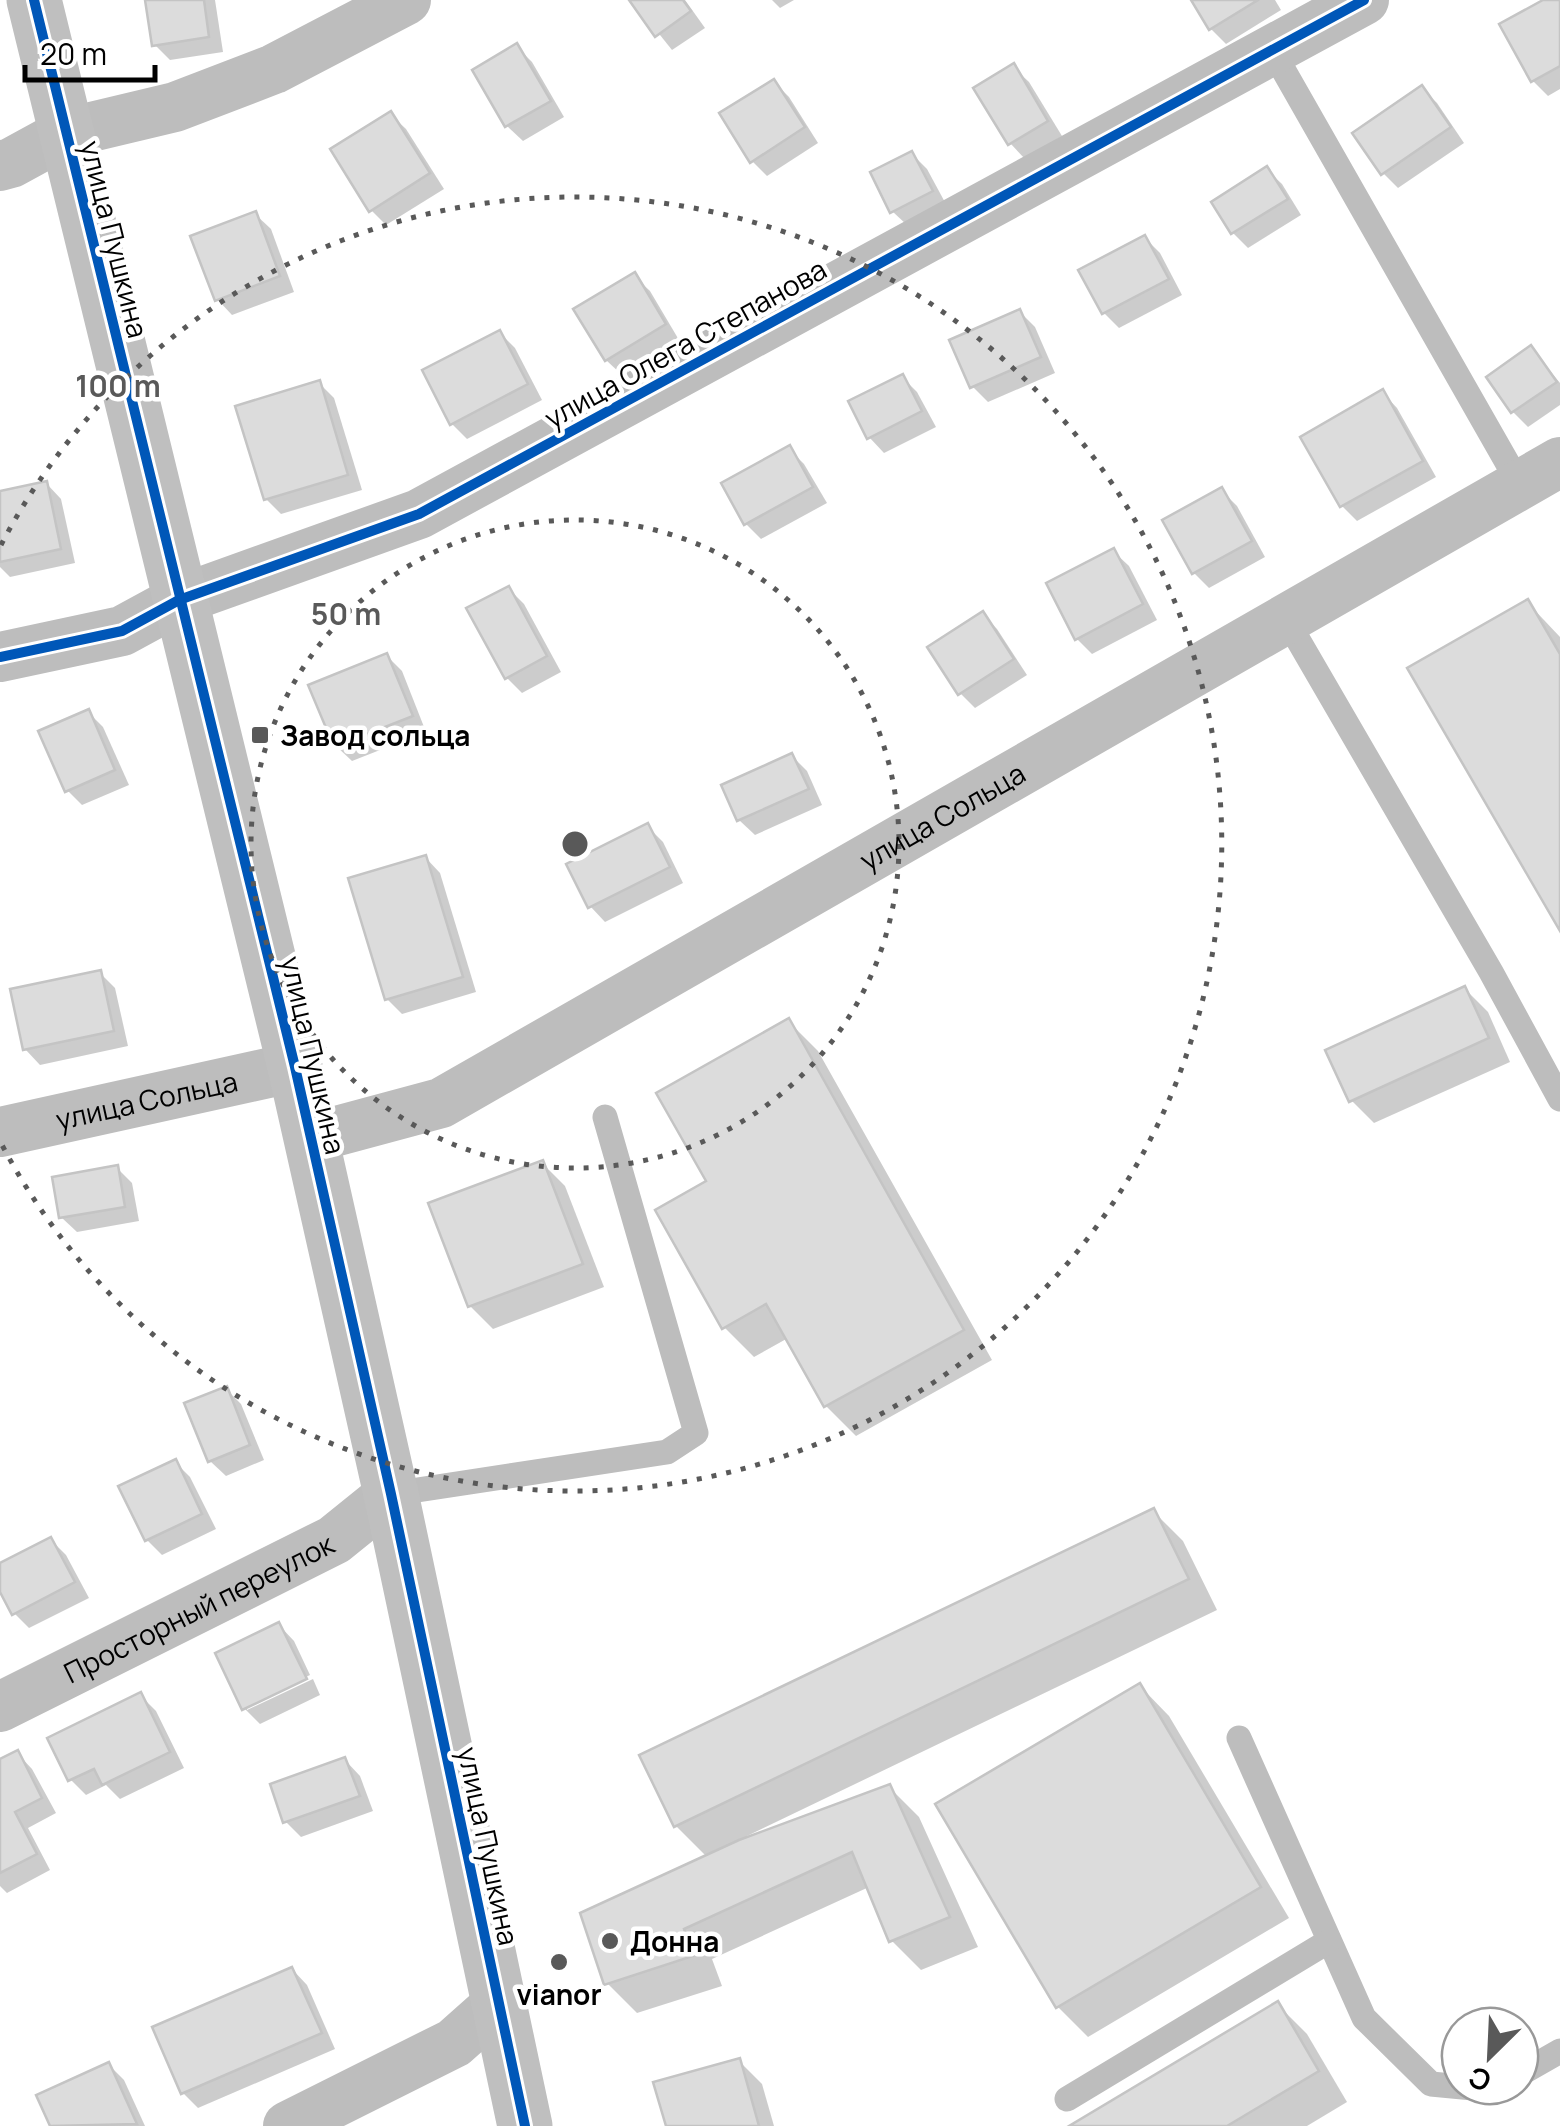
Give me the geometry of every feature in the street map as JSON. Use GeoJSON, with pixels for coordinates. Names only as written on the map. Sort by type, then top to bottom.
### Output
{"type":"FeatureCollection","features":[{"type":"Feature","properties":{"kind":"street","name":"улица Пушкина"},"geometry":{"type":"LineString","coordinates":[[34,0],[295,1067],[526,2126]]}},
{"type":"Feature","properties":{"kind":"street"},"geometry":{"type":"LineString","coordinates":[[0,166],[66,133],[174,107],[274,69],[406,0]]}},
{"type":"Feature","properties":{"kind":"street","name":"улица Олега Степанова"},"geometry":{"type":"LineString","coordinates":[[0,657],[122,631],[179,600],[419,514],[1364,0]]}},
{"type":"Feature","properties":{"kind":"street","name":"улица Сольца"},"geometry":{"type":"LineString","coordinates":[[311,1138],[441,1104],[1540,474]]}},
{"type":"Feature","properties":{"kind":"street","name":"улица Сольца"},"geometry":{"type":"LineString","coordinates":[[0,1132],[295,1067]]}},
{"type":"Feature","properties":{"kind":"street","name":"Просторный переулок"},"geometry":{"type":"LineString","coordinates":[[0,1707],[334,1540],[391,1494]]}},
{"type":"Feature","properties":{"kind":"street"},"geometry":{"type":"LineString","coordinates":[[288,2126],[454,2043],[499,2003]]}},
{"type":"Feature","properties":{"kind":"lane"},"geometry":{"type":"LineString","coordinates":[[1272,50],[1540,474]]}},
{"type":"Feature","properties":{"kind":"lane"},"geometry":{"type":"LineString","coordinates":[[1286,619],[1560,1098]]}},
{"type":"Feature","properties":{"kind":"lane"},"geometry":{"type":"LineString","coordinates":[[391,1494],[666,1452],[696,1433],[605,1116]]}},
{"type":"Feature","properties":{"kind":"lane"},"geometry":{"type":"LineString","coordinates":[[1238,1738],[1364,2018],[1431,2084],[1440,2085]]}},
{"type":"Feature","properties":{"kind":"lane"},"geometry":{"type":"LineString","coordinates":[[1067,2099],[1329,1940]]}},
{"type":"Feature","properties":{"kind":"building"},"geometry":{"type":"Polygon","coordinates":[[[145,0],[204,0],[209,37],[152,46],[145,0]]]}},
{"type":"Feature","properties":{"kind":"building"},"geometry":{"type":"Polygon","coordinates":[[[629,0],[683,0],[691,11],[655,37],[629,0]]]}},
{"type":"Feature","properties":{"kind":"building"},"geometry":{"type":"Polygon","coordinates":[[[1191,0],[1258,0],[1209,30],[1191,0]]]}},
{"type":"Feature","properties":{"kind":"building"},"geometry":{"type":"Polygon","coordinates":[[[1543,0],[1560,0],[1560,66],[1531,82],[1499,24],[1543,0]]]}},
{"type":"Feature","properties":{"kind":"building"},"geometry":{"type":"Polygon","coordinates":[[[517,43],[551,101],[505,127],[472,70],[517,43]]]}},
{"type":"Feature","properties":{"kind":"building"},"geometry":{"type":"Polygon","coordinates":[[[1014,63],[1048,121],[1008,145],[973,88],[1014,63]]]}},
{"type":"Feature","properties":{"kind":"building"},"geometry":{"type":"Polygon","coordinates":[[[774,79],[805,127],[750,163],[719,113],[774,79]]]}},
{"type":"Feature","properties":{"kind":"building"},"geometry":{"type":"Polygon","coordinates":[[[1422,85],[1451,127],[1381,175],[1352,133],[1422,85]]]}},
{"type":"Feature","properties":{"kind":"building"},"geometry":{"type":"Polygon","coordinates":[[[391,111],[430,173],[369,212],[330,149],[391,111]]]}},
{"type":"Feature","properties":{"kind":"building"},"geometry":{"type":"Polygon","coordinates":[[[912,151],[933,191],[890,213],[870,172],[912,151]]]}},
{"type":"Feature","properties":{"kind":"building"},"geometry":{"type":"Polygon","coordinates":[[[1267,166],[1288,199],[1231,234],[1211,202],[1267,166]]]}},
{"type":"Feature","properties":{"kind":"building"},"geometry":{"type":"Polygon","coordinates":[[[256,211],[280,276],[215,301],[190,236],[256,211]]]}},
{"type":"Feature","properties":{"kind":"building"},"geometry":{"type":"Polygon","coordinates":[[[1145,235],[1169,279],[1102,314],[1078,270],[1145,235]]]}},
{"type":"Feature","properties":{"kind":"building"},"geometry":{"type":"Polygon","coordinates":[[[635,272],[666,324],[605,361],[573,309],[635,272]]]}},
{"type":"Feature","properties":{"kind":"building"},"geometry":{"type":"Polygon","coordinates":[[[1020,309],[1041,357],[970,388],[949,340],[1020,309]]]}},
{"type":"Feature","properties":{"kind":"building"},"geometry":{"type":"Polygon","coordinates":[[[500,330],[528,384],[450,425],[422,370],[500,330]]]}},
{"type":"Feature","properties":{"kind":"building"},"geometry":{"type":"Polygon","coordinates":[[[1531,345],[1557,382],[1511,413],[1486,377],[1531,345]]]}},
{"type":"Feature","properties":{"kind":"building"},"geometry":{"type":"Polygon","coordinates":[[[903,374],[922,411],[867,439],[848,401],[903,374]]]}},
{"type":"Feature","properties":{"kind":"building"},"geometry":{"type":"Polygon","coordinates":[[[320,380],[348,475],[264,500],[235,406],[320,380]]]}},
{"type":"Feature","properties":{"kind":"building"},"geometry":{"type":"Polygon","coordinates":[[[1383,389],[1423,461],[1340,507],[1300,437],[1383,389]]]}},
{"type":"Feature","properties":{"kind":"building"},"geometry":{"type":"Polygon","coordinates":[[[790,445],[813,487],[744,525],[721,483],[790,445]]]}},
{"type":"Feature","properties":{"kind":"building"},"geometry":{"type":"Polygon","coordinates":[[[47,481],[61,549],[0,562],[0,491],[47,481]]]}},
{"type":"Feature","properties":{"kind":"building"},"geometry":{"type":"Polygon","coordinates":[[[1222,487],[1252,541],[1192,574],[1162,520],[1222,487]]]}},
{"type":"Feature","properties":{"kind":"building"},"geometry":{"type":"Polygon","coordinates":[[[1114,548],[1143,604],[1075,640],[1046,583],[1114,548]]]}},
{"type":"Feature","properties":{"kind":"building"},"geometry":{"type":"Polygon","coordinates":[[[509,586],[547,656],[505,679],[466,608],[509,586]]]}},
{"type":"Feature","properties":{"kind":"building"},"geometry":{"type":"Polygon","coordinates":[[[1528,599],[1560,654],[1560,931],[1407,668],[1528,599]]]}},
{"type":"Feature","properties":{"kind":"building"},"geometry":{"type":"Polygon","coordinates":[[[983,611],[1014,659],[958,695],[927,647],[983,611]]]}},
{"type":"Feature","properties":{"kind":"building"},"geometry":{"type":"Polygon","coordinates":[[[387,653],[413,716],[334,747],[308,685],[387,653]]]}},
{"type":"Feature","properties":{"kind":"building"},"geometry":{"type":"Polygon","coordinates":[[[89,709],[115,770],[65,792],[38,731],[89,709]]]}},
{"type":"Feature","properties":{"kind":"building"},"geometry":{"type":"Polygon","coordinates":[[[792,753],[809,789],[737,821],[721,785],[792,753]]]}},
{"type":"Feature","properties":{"kind":"building"},"geometry":{"type":"Polygon","coordinates":[[[648,823],[670,867],[588,908],[566,864],[648,823]]]}},
{"type":"Feature","properties":{"kind":"building"},"geometry":{"type":"Polygon","coordinates":[[[426,855],[463,977],[385,1000],[348,878],[426,855]]]}},
{"type":"Feature","properties":{"kind":"building"},"geometry":{"type":"Polygon","coordinates":[[[101,970],[114,1031],[23,1050],[10,989],[101,970]]]}},
{"type":"Feature","properties":{"kind":"building"},"geometry":{"type":"Polygon","coordinates":[[[1465,986],[1489,1038],[1349,1102],[1325,1050],[1465,986]]]}},
{"type":"Feature","properties":{"kind":"building"},"geometry":{"type":"Polygon","coordinates":[[[789,1018],[964,1330],[824,1407],[766,1304],[722,1329],[655,1210],[706,1181],[656,1093],[789,1018]]]}},
{"type":"Feature","properties":{"kind":"building"},"geometry":{"type":"Polygon","coordinates":[[[543,1160],[583,1264],[468,1307],[428,1203],[543,1160]]]}},
{"type":"Feature","properties":{"kind":"building"},"geometry":{"type":"Polygon","coordinates":[[[118,1165],[125,1207],[59,1218],[52,1177],[118,1165]]]}},
{"type":"Feature","properties":{"kind":"building"},"geometry":{"type":"Polygon","coordinates":[[[227,1386],[250,1445],[208,1462],[184,1403],[227,1386]]]}},
{"type":"Feature","properties":{"kind":"building"},"geometry":{"type":"Polygon","coordinates":[[[176,1459],[202,1514],[145,1541],[118,1486],[176,1459]]]}},
{"type":"Feature","properties":{"kind":"building"},"geometry":{"type":"Polygon","coordinates":[[[1154,1508],[1189,1579],[674,1827],[639,1755],[1154,1508]]]}},
{"type":"Feature","properties":{"kind":"building"},"geometry":{"type":"Polygon","coordinates":[[[51,1537],[75,1582],[12,1615],[0,1592],[0,1563],[51,1537]]]}},
{"type":"Feature","properties":{"kind":"building"},"geometry":{"type":"Polygon","coordinates":[[[279,1622],[307,1679],[242,1710],[215,1653],[279,1622]]]}},
{"type":"Feature","properties":{"kind":"building"},"geometry":{"type":"Polygon","coordinates":[[[1140,1683],[1261,1887],[1056,2008],[935,1804],[1140,1683]]]}},
{"type":"Feature","properties":{"kind":"building"},"geometry":{"type":"Polygon","coordinates":[[[141,1692],[170,1752],[102,1785],[94,1769],[68,1781],[47,1738],[141,1692]]]}},
{"type":"Feature","properties":{"kind":"building"},"geometry":{"type":"Polygon","coordinates":[[[18,1750],[42,1798],[15,1812],[37,1854],[0,1873],[0,1759],[18,1750]]]}},
{"type":"Feature","properties":{"kind":"building"},"geometry":{"type":"Polygon","coordinates":[[[345,1757],[360,1796],[283,1823],[270,1784],[345,1757]]]}},
{"type":"Feature","properties":{"kind":"building"},"geometry":{"type":"Polygon","coordinates":[[[890,1784],[950,1917],[889,1942],[852,1852],[684,1929],[693,1956],[604,1985],[580,1913],[739,1840],[890,1784]]]}},
{"type":"Feature","properties":{"kind":"building"},"geometry":{"type":"Polygon","coordinates":[[[292,1967],[322,2033],[181,2094],[152,2027],[292,1967]]]}},
{"type":"Feature","properties":{"kind":"building"},"geometry":{"type":"Polygon","coordinates":[[[1278,2001],[1319,2071],[1227,2126],[1069,2126],[1278,2001]]]}},
{"type":"Feature","properties":{"kind":"building"},"geometry":{"type":"Polygon","coordinates":[[[740,2058],[759,2126],[666,2126],[653,2082],[740,2058]]]}},
{"type":"Feature","properties":{"kind":"building"},"geometry":{"type":"Polygon","coordinates":[[[109,2062],[137,2124],[50,2126],[36,2095],[109,2062]]]}},
{"type":"Feature","properties":{"kind":"cycle path"},"geometry":{"type":"LineString","coordinates":[[34,0],[295,1067],[391,1494],[525,2126]]}},
{"type":"Feature","properties":{"kind":"cycle path"},"geometry":{"type":"LineString","coordinates":[[0,657],[122,631],[179,600],[419,514],[1364,0]]}},
{"type":"Feature","properties":{"kind":"place","name":"Завод сольца"},"geometry":{"type":"Point","coordinates":[260,735]}},
{"type":"Feature","properties":{"kind":"place","name":"Донна"},"geometry":{"type":"Point","coordinates":[610,1941]}},
{"type":"Feature","properties":{"kind":"place","name":"vianor"},"geometry":{"type":"Point","coordinates":[559,1962]}}]}
